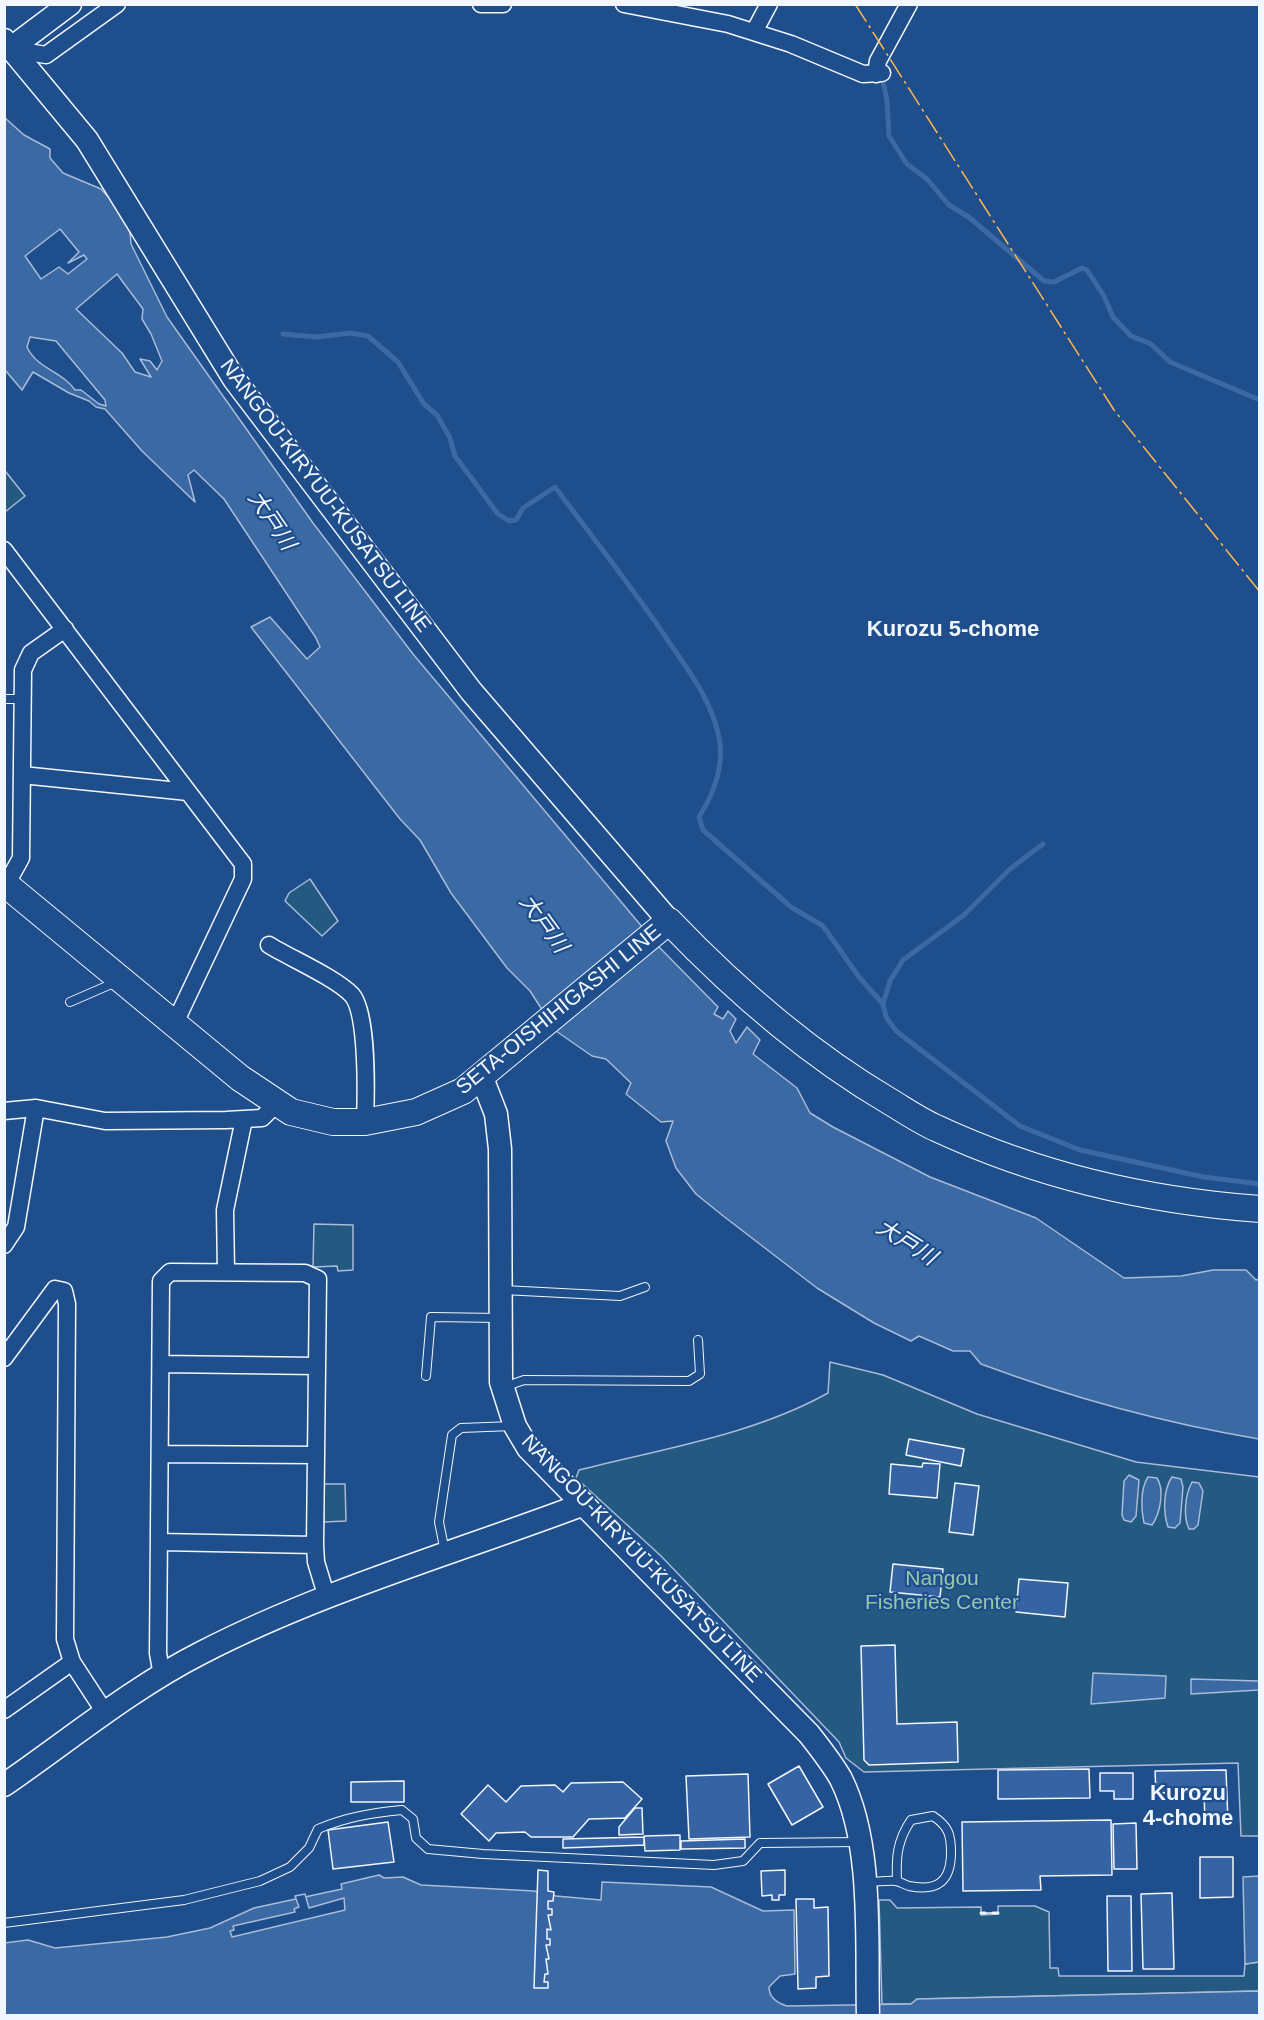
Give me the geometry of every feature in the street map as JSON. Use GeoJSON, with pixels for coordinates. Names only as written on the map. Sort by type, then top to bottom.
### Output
{"type":"FeatureCollection","features":[{"type":"Feature","properties":{"kind":"main road"},"geometry":{"type":"LineString","coordinates":[[6,48],[70,4]]}},
{"type":"Feature","properties":{"kind":"main road","name":"NANGOU-KIRYUU-KUSATSU LINE"},"geometry":{"type":"LineString","coordinates":[[6,48],[87,140],[234,379],[471,691],[663,926]]}},
{"type":"Feature","properties":{"kind":"main road","name":"SETA-OISHIHIGASHI LINE"},"geometry":{"type":"LineString","coordinates":[[5,884],[205,1053],[276,1104],[291,1112],[333,1122],[365,1122],[416,1113],[453,1096],[489,1073],[663,926],[703,957],[784,1029],[846,1075],[934,1127],[1014,1160],[1079,1180],[1180,1201],[1260,1209]]}},
{"type":"Feature","properties":{"kind":"main road","name":"NANGOU-KIRYUU-KUSATSU LINE"},"geometry":{"type":"LineString","coordinates":[[489,1073],[500,1149],[502,1388],[515,1426],[528,1448],[809,1734],[840,1779],[851,1804],[860,1842],[864,1882],[868,2006]]}},
{"type":"Feature","properties":{"kind":"main road"},"geometry":{"type":"LineString","coordinates":[[4,1785],[162,1676],[236,1635],[327,1598],[584,1504]]}},
{"type":"Feature","properties":{"kind":"street"},"geometry":{"type":"LineString","coordinates":[[6,48],[46,56],[117,4]]}},
{"type":"Feature","properties":{"kind":"street"},"geometry":{"type":"LineString","coordinates":[[481,4],[502,4]]}},
{"type":"Feature","properties":{"kind":"street"},"geometry":{"type":"LineString","coordinates":[[624,4],[728,24],[791,44],[862,74],[879,73],[878,61],[909,4]]}},
{"type":"Feature","properties":{"kind":"street"},"geometry":{"type":"LineString","coordinates":[[754,32],[768,4]]}},
{"type":"Feature","properties":{"kind":"street"},"geometry":{"type":"LineString","coordinates":[[4,550],[243,864],[243,879],[174,1025]]}},
{"type":"Feature","properties":{"kind":"street"},"geometry":{"type":"LineString","coordinates":[[5,884],[21,858],[23,670],[31,653],[65,629]]}},
{"type":"Feature","properties":{"kind":"street"},"geometry":{"type":"LineString","coordinates":[[22,776],[188,792]]}},
{"type":"Feature","properties":{"kind":"street"},"geometry":{"type":"LineString","coordinates":[[269,945],[346,990],[359,1007],[366,1094],[365,1122]]}},
{"type":"Feature","properties":{"kind":"street"},"geometry":{"type":"LineString","coordinates":[[4,1112],[36,1108],[105,1121],[244,1119],[262,1118],[276,1104]]}},
{"type":"Feature","properties":{"kind":"street"},"geometry":{"type":"LineString","coordinates":[[6,1240],[16,1227],[36,1108]]}},
{"type":"Feature","properties":{"kind":"street"},"geometry":{"type":"LineString","coordinates":[[226,1272],[225,1210],[244,1119]]}},
{"type":"Feature","properties":{"kind":"street"},"geometry":{"type":"LineString","coordinates":[[162,1676],[158,1653],[161,1281],[170,1272],[305,1273],[318,1279],[315,1545],[316,1562],[327,1598]]}},
{"type":"Feature","properties":{"kind":"street"},"geometry":{"type":"LineString","coordinates":[[4,1358],[46,1299],[55,1289],[64,1291],[67,1304],[65,1639],[72,1662],[106,1714]]}},
{"type":"Feature","properties":{"kind":"street"},"geometry":{"type":"LineString","coordinates":[[160,1364],[317,1366]]}},
{"type":"Feature","properties":{"kind":"street"},"geometry":{"type":"LineString","coordinates":[[160,1454],[316,1455]]}},
{"type":"Feature","properties":{"kind":"street"},"geometry":{"type":"LineString","coordinates":[[159,1542],[315,1545]]}},
{"type":"Feature","properties":{"kind":"street"},"geometry":{"type":"LineString","coordinates":[[4,1710],[72,1662]]}},
{"type":"Feature","properties":{"kind":"lane"},"geometry":{"type":"LineString","coordinates":[[4,699],[22,699]]}},
{"type":"Feature","properties":{"kind":"lane"},"geometry":{"type":"LineString","coordinates":[[70,1002],[120,980]]}},
{"type":"Feature","properties":{"kind":"lane"},"geometry":{"type":"LineString","coordinates":[[500,1289],[620,1296],[645,1287]]}},
{"type":"Feature","properties":{"kind":"lane"},"geometry":{"type":"LineString","coordinates":[[426,1376],[431,1317],[500,1318]]}},
{"type":"Feature","properties":{"kind":"lane"},"geometry":{"type":"LineString","coordinates":[[502,1388],[524,1380],[689,1382],[700,1374],[698,1340]]}},
{"type":"Feature","properties":{"kind":"lane"},"geometry":{"type":"LineString","coordinates":[[446,1555],[439,1522],[452,1436],[461,1428],[515,1426]]}},
{"type":"Feature","properties":{"kind":"lane"},"geometry":{"type":"LineString","coordinates":[[4,1923],[184,1900],[260,1881],[290,1868],[309,1848],[318,1829],[344,1817],[402,1810],[413,1819],[416,1838],[428,1849],[483,1854],[714,1865],[743,1861],[760,1843],[860,1842]]}},
{"type":"Feature","properties":{"kind":"lane"},"geometry":{"type":"LineString","coordinates":[[864,1882],[897,1881],[909,1886],[931,1887],[944,1880],[951,1870],[951,1835],[944,1823],[933,1816],[910,1820],[901,1836],[896,1855],[897,1881]]}},
{"type":"Feature","properties":{"kind":"green space"},"geometry":{"type":"Polygon","coordinates":[[[6,472],[25,496],[5,512],[4,474],[6,472]]]}},
{"type":"Feature","properties":{"kind":"green space"},"geometry":{"type":"Polygon","coordinates":[[[310,879],[338,921],[322,936],[285,901],[289,893],[310,879]]]}},
{"type":"Feature","properties":{"kind":"green space"},"geometry":{"type":"Polygon","coordinates":[[[314,1224],[353,1225],[353,1270],[338,1271],[337,1266],[313,1267],[314,1224]]]}},
{"type":"Feature","properties":{"kind":"green space","name":"Nangou Fisheries Center"},"geometry":{"type":"Polygon","coordinates":[[[830,1362],[883,1375],[977,1414],[1136,1462],[1259,1477],[1259,1836],[1241,1836],[1238,1763],[864,1772],[846,1758],[839,1742],[661,1556],[576,1478],[579,1470],[738,1430],[799,1408],[828,1393],[830,1362]]]}},
{"type":"Feature","properties":{"kind":"green space"},"geometry":{"type":"Polygon","coordinates":[[[322,1484],[345,1484],[346,1521],[324,1522],[322,1484]]]}},
{"type":"Feature","properties":{"kind":"green space"},"geometry":{"type":"Polygon","coordinates":[[[879,1900],[890,1900],[897,1908],[981,1907],[981,1915],[998,1914],[998,1906],[1035,1906],[1049,1912],[1050,1968],[1058,1968],[1059,1976],[1244,1976],[1245,1964],[1259,1962],[1259,1991],[917,1999],[911,2004],[882,2004],[879,1900]]]}},
{"type":"Feature","properties":{"kind":"water","name":"大戸川"},"geometry":{"type":"Polygon","coordinates":[[[5,118],[24,135],[50,149],[50,158],[63,173],[101,189],[129,220],[131,244],[167,317],[313,523],[413,654],[659,947],[718,1007],[714,1014],[723,1019],[728,1011],[736,1019],[730,1031],[736,1043],[747,1027],[760,1040],[753,1054],[797,1088],[810,1113],[930,1177],[1036,1218],[1124,1278],[1181,1276],[1213,1270],[1246,1270],[1256,1280],[1259,1279],[1259,1439],[1118,1408],[1049,1388],[981,1364],[970,1351],[953,1351],[919,1336],[911,1341],[874,1323],[817,1288],[696,1194],[676,1168],[666,1141],[673,1121],[661,1122],[626,1094],[631,1083],[606,1059],[592,1056],[556,1031],[530,991],[507,968],[451,893],[420,840],[400,819],[251,627],[270,617],[307,659],[320,647],[224,499],[194,470],[188,475],[195,502],[142,451],[105,409],[96,407],[89,401],[69,393],[33,372],[22,390],[5,370],[5,118]],[[60,229],[25,256],[41,279],[59,267],[68,274],[87,259],[84,255],[68,263],[79,252],[60,229]],[[117,274],[76,309],[122,353],[135,372],[151,377],[140,359],[150,361],[157,370],[162,361],[142,319],[143,309],[117,274]],[[30,337],[27,347],[37,360],[63,378],[75,390],[81,390],[99,404],[106,406],[105,400],[56,341],[30,337]]]}},
{"type":"Feature","properties":{"kind":"water"},"geometry":{"type":"Polygon","coordinates":[[[1129,1475],[1139,1480],[1136,1516],[1131,1522],[1124,1520],[1122,1515],[1124,1481],[1129,1475]]]}},
{"type":"Feature","properties":{"kind":"water"},"geometry":{"type":"Polygon","coordinates":[[[1148,1477],[1157,1478],[1161,1489],[1159,1508],[1152,1525],[1144,1523],[1142,1512],[1142,1493],[1148,1477]]]}},
{"type":"Feature","properties":{"kind":"water"},"geometry":{"type":"Polygon","coordinates":[[[1172,1477],[1181,1479],[1183,1487],[1180,1523],[1175,1528],[1168,1527],[1165,1515],[1165,1495],[1172,1477]]]}},
{"type":"Feature","properties":{"kind":"water"},"geometry":{"type":"Polygon","coordinates":[[[1192,1482],[1199,1483],[1203,1491],[1198,1525],[1194,1529],[1189,1529],[1186,1506],[1192,1482]]]}},
{"type":"Feature","properties":{"kind":"water"},"geometry":{"type":"Polygon","coordinates":[[[1093,1673],[1166,1676],[1165,1698],[1091,1704],[1093,1673]]]}},
{"type":"Feature","properties":{"kind":"water"},"geometry":{"type":"Polygon","coordinates":[[[1191,1679],[1259,1681],[1259,1690],[1191,1694],[1191,1679]]]}},
{"type":"Feature","properties":{"kind":"water"},"geometry":{"type":"Polygon","coordinates":[[[379,1875],[384,1878],[403,1877],[421,1885],[534,1891],[556,1896],[601,1900],[602,1882],[711,1887],[763,1911],[794,1910],[795,1974],[780,1976],[769,1987],[774,2000],[787,2006],[911,2004],[917,1999],[1259,1991],[1259,2015],[5,2015],[4,1943],[28,1940],[55,1948],[167,1937],[210,1928],[254,1908],[342,1889],[341,1884],[379,1875]]]}},
{"type":"Feature","properties":{"kind":"water"},"geometry":{"type":"Polygon","coordinates":[[[1259,1876],[1259,1962],[1245,1964],[1243,1877],[1259,1876]]]}},
{"type":"Feature","properties":{"kind":"pier"},"geometry":{"type":"Polygon","coordinates":[[[305,1894],[309,1908],[344,1898],[345,1910],[232,1937],[230,1931],[234,1930],[233,1926],[295,1912],[294,1909],[299,1907],[295,1896],[305,1894]]]}},
{"type":"Feature","properties":{"kind":"building"},"geometry":{"type":"Polygon","coordinates":[[[909,1439],[964,1449],[961,1466],[906,1455],[909,1439]]]}},
{"type":"Feature","properties":{"kind":"building"},"geometry":{"type":"Polygon","coordinates":[[[923,1463],[940,1464],[937,1498],[889,1494],[891,1464],[922,1467],[923,1463]]]}},
{"type":"Feature","properties":{"kind":"building"},"geometry":{"type":"Polygon","coordinates":[[[955,1483],[979,1486],[973,1535],[949,1532],[955,1483]]]}},
{"type":"Feature","properties":{"kind":"building"},"geometry":{"type":"Polygon","coordinates":[[[893,1564],[943,1569],[940,1597],[890,1592],[893,1564]]]}},
{"type":"Feature","properties":{"kind":"building"},"geometry":{"type":"Polygon","coordinates":[[[1019,1579],[1068,1583],[1065,1617],[1016,1612],[1019,1579]]]}},
{"type":"Feature","properties":{"kind":"building"},"geometry":{"type":"Polygon","coordinates":[[[895,1645],[897,1724],[957,1722],[958,1762],[869,1765],[864,1760],[861,1646],[895,1645]]]}},
{"type":"Feature","properties":{"kind":"building"},"geometry":{"type":"Polygon","coordinates":[[[799,1766],[823,1807],[792,1825],[768,1784],[799,1766]]]}},
{"type":"Feature","properties":{"kind":"building"},"geometry":{"type":"Polygon","coordinates":[[[1089,1769],[1090,1798],[998,1799],[998,1770],[1089,1769]]]}},
{"type":"Feature","properties":{"kind":"building"},"geometry":{"type":"Polygon","coordinates":[[[1226,1770],[1228,1823],[1205,1824],[1204,1792],[1156,1793],[1155,1771],[1226,1770]]]}},
{"type":"Feature","properties":{"kind":"building"},"geometry":{"type":"Polygon","coordinates":[[[1100,1773],[1133,1773],[1133,1799],[1114,1799],[1114,1791],[1100,1791],[1100,1773]]]}},
{"type":"Feature","properties":{"kind":"building"},"geometry":{"type":"Polygon","coordinates":[[[748,1774],[750,1837],[689,1839],[686,1776],[748,1774]]]}},
{"type":"Feature","properties":{"kind":"building"},"geometry":{"type":"Polygon","coordinates":[[[404,1781],[404,1802],[351,1802],[351,1782],[404,1781]]]}},
{"type":"Feature","properties":{"kind":"building"},"geometry":{"type":"Polygon","coordinates":[[[623,1782],[642,1799],[625,1818],[589,1819],[573,1837],[531,1837],[525,1832],[496,1833],[489,1841],[461,1814],[488,1785],[506,1802],[521,1786],[555,1785],[563,1792],[571,1783],[623,1782]]]}},
{"type":"Feature","properties":{"kind":"building"},"geometry":{"type":"Polygon","coordinates":[[[635,1808],[642,1808],[643,1834],[619,1835],[619,1827],[635,1808]]]}},
{"type":"Feature","properties":{"kind":"building"},"geometry":{"type":"Polygon","coordinates":[[[1111,1820],[1112,1875],[1040,1876],[1041,1890],[963,1891],[962,1822],[1111,1820]]]}},
{"type":"Feature","properties":{"kind":"building"},"geometry":{"type":"Polygon","coordinates":[[[388,1822],[394,1862],[333,1869],[328,1830],[388,1822]]]}},
{"type":"Feature","properties":{"kind":"building"},"geometry":{"type":"Polygon","coordinates":[[[1136,1823],[1137,1869],[1114,1869],[1113,1824],[1136,1823]]]}},
{"type":"Feature","properties":{"kind":"building"},"geometry":{"type":"Polygon","coordinates":[[[680,1835],[680,1850],[645,1851],[644,1836],[680,1835]]]}},
{"type":"Feature","properties":{"kind":"building"},"geometry":{"type":"Polygon","coordinates":[[[644,1837],[644,1845],[563,1848],[563,1839],[644,1837]]]}},
{"type":"Feature","properties":{"kind":"building"},"geometry":{"type":"Polygon","coordinates":[[[745,1839],[745,1848],[681,1849],[681,1841],[745,1839]]]}},
{"type":"Feature","properties":{"kind":"building"},"geometry":{"type":"Polygon","coordinates":[[[1200,1857],[1233,1857],[1233,1897],[1200,1898],[1200,1857]]]}},
{"type":"Feature","properties":{"kind":"building"},"geometry":{"type":"Polygon","coordinates":[[[538,1870],[548,1871],[548,1891],[554,1892],[553,1901],[548,1901],[548,1909],[552,1909],[552,1915],[548,1915],[551,1930],[547,1929],[547,1939],[550,1939],[550,1945],[546,1945],[549,1959],[546,1959],[548,1974],[545,1974],[544,1982],[548,1982],[548,1988],[534,1988],[538,1870]]]}},
{"type":"Feature","properties":{"kind":"building"},"geometry":{"type":"Polygon","coordinates":[[[785,1870],[785,1895],[779,1895],[779,1900],[772,1900],[772,1895],[762,1896],[761,1871],[785,1870]]]}},
{"type":"Feature","properties":{"kind":"building"},"geometry":{"type":"Polygon","coordinates":[[[1172,1893],[1174,1969],[1143,1969],[1141,1894],[1172,1893]]]}},
{"type":"Feature","properties":{"kind":"building"},"geometry":{"type":"Polygon","coordinates":[[[1107,1896],[1131,1896],[1132,1971],[1108,1971],[1107,1896]]]}},
{"type":"Feature","properties":{"kind":"building"},"geometry":{"type":"Polygon","coordinates":[[[796,1899],[814,1899],[814,1908],[828,1907],[829,1976],[816,1977],[816,1988],[798,1989],[796,1899]]]}},
{"type":"Feature","properties":{"kind":"waterway"},"geometry":{"type":"LineString","coordinates":[[878,77],[883,81],[887,100],[889,136],[907,164],[927,179],[949,205],[970,218],[1044,281],[1054,282],[1082,268],[1087,270],[1104,296],[1113,317],[1131,336],[1151,344],[1170,362],[1260,400]]}},
{"type":"Feature","properties":{"kind":"waterway"},"geometry":{"type":"LineString","coordinates":[[283,334],[317,337],[350,333],[368,336],[398,362],[424,404],[437,415],[450,438],[455,456],[498,514],[509,521],[516,520],[523,508],[555,487],[642,603],[693,678],[713,715],[721,753],[716,782],[699,817],[703,830],[791,907],[823,926],[859,977],[883,1004],[886,1017],[896,1031],[1020,1126],[1080,1150],[1204,1177],[1260,1184]]}},
{"type":"Feature","properties":{"kind":"waterway"},"geometry":{"type":"LineString","coordinates":[[883,1004],[890,981],[903,960],[964,915],[1010,869],[1043,844]]}},
{"type":"Feature","properties":{"kind":"fence"},"geometry":{"type":"LineString","coordinates":[[985,1913],[993,1913]]}},
{"type":"Feature","properties":{"kind":"wall"},"geometry":{"type":"LineString","coordinates":[[993,1913],[998,1913]]}},
{"type":"Feature","properties":{"kind":"power"},"geometry":{"type":"LineString","coordinates":[[855,4],[1114,410],[1260,592]]}},
{"type":"Feature","properties":{"kind":"district","name":"Kurozu 5-chome"},"geometry":{"type":"Point","coordinates":[953,630]}},
{"type":"Feature","properties":{"kind":"district","name":"Kurozu 4-chome"},"geometry":{"type":"Point","coordinates":[1188,1806]}}]}
